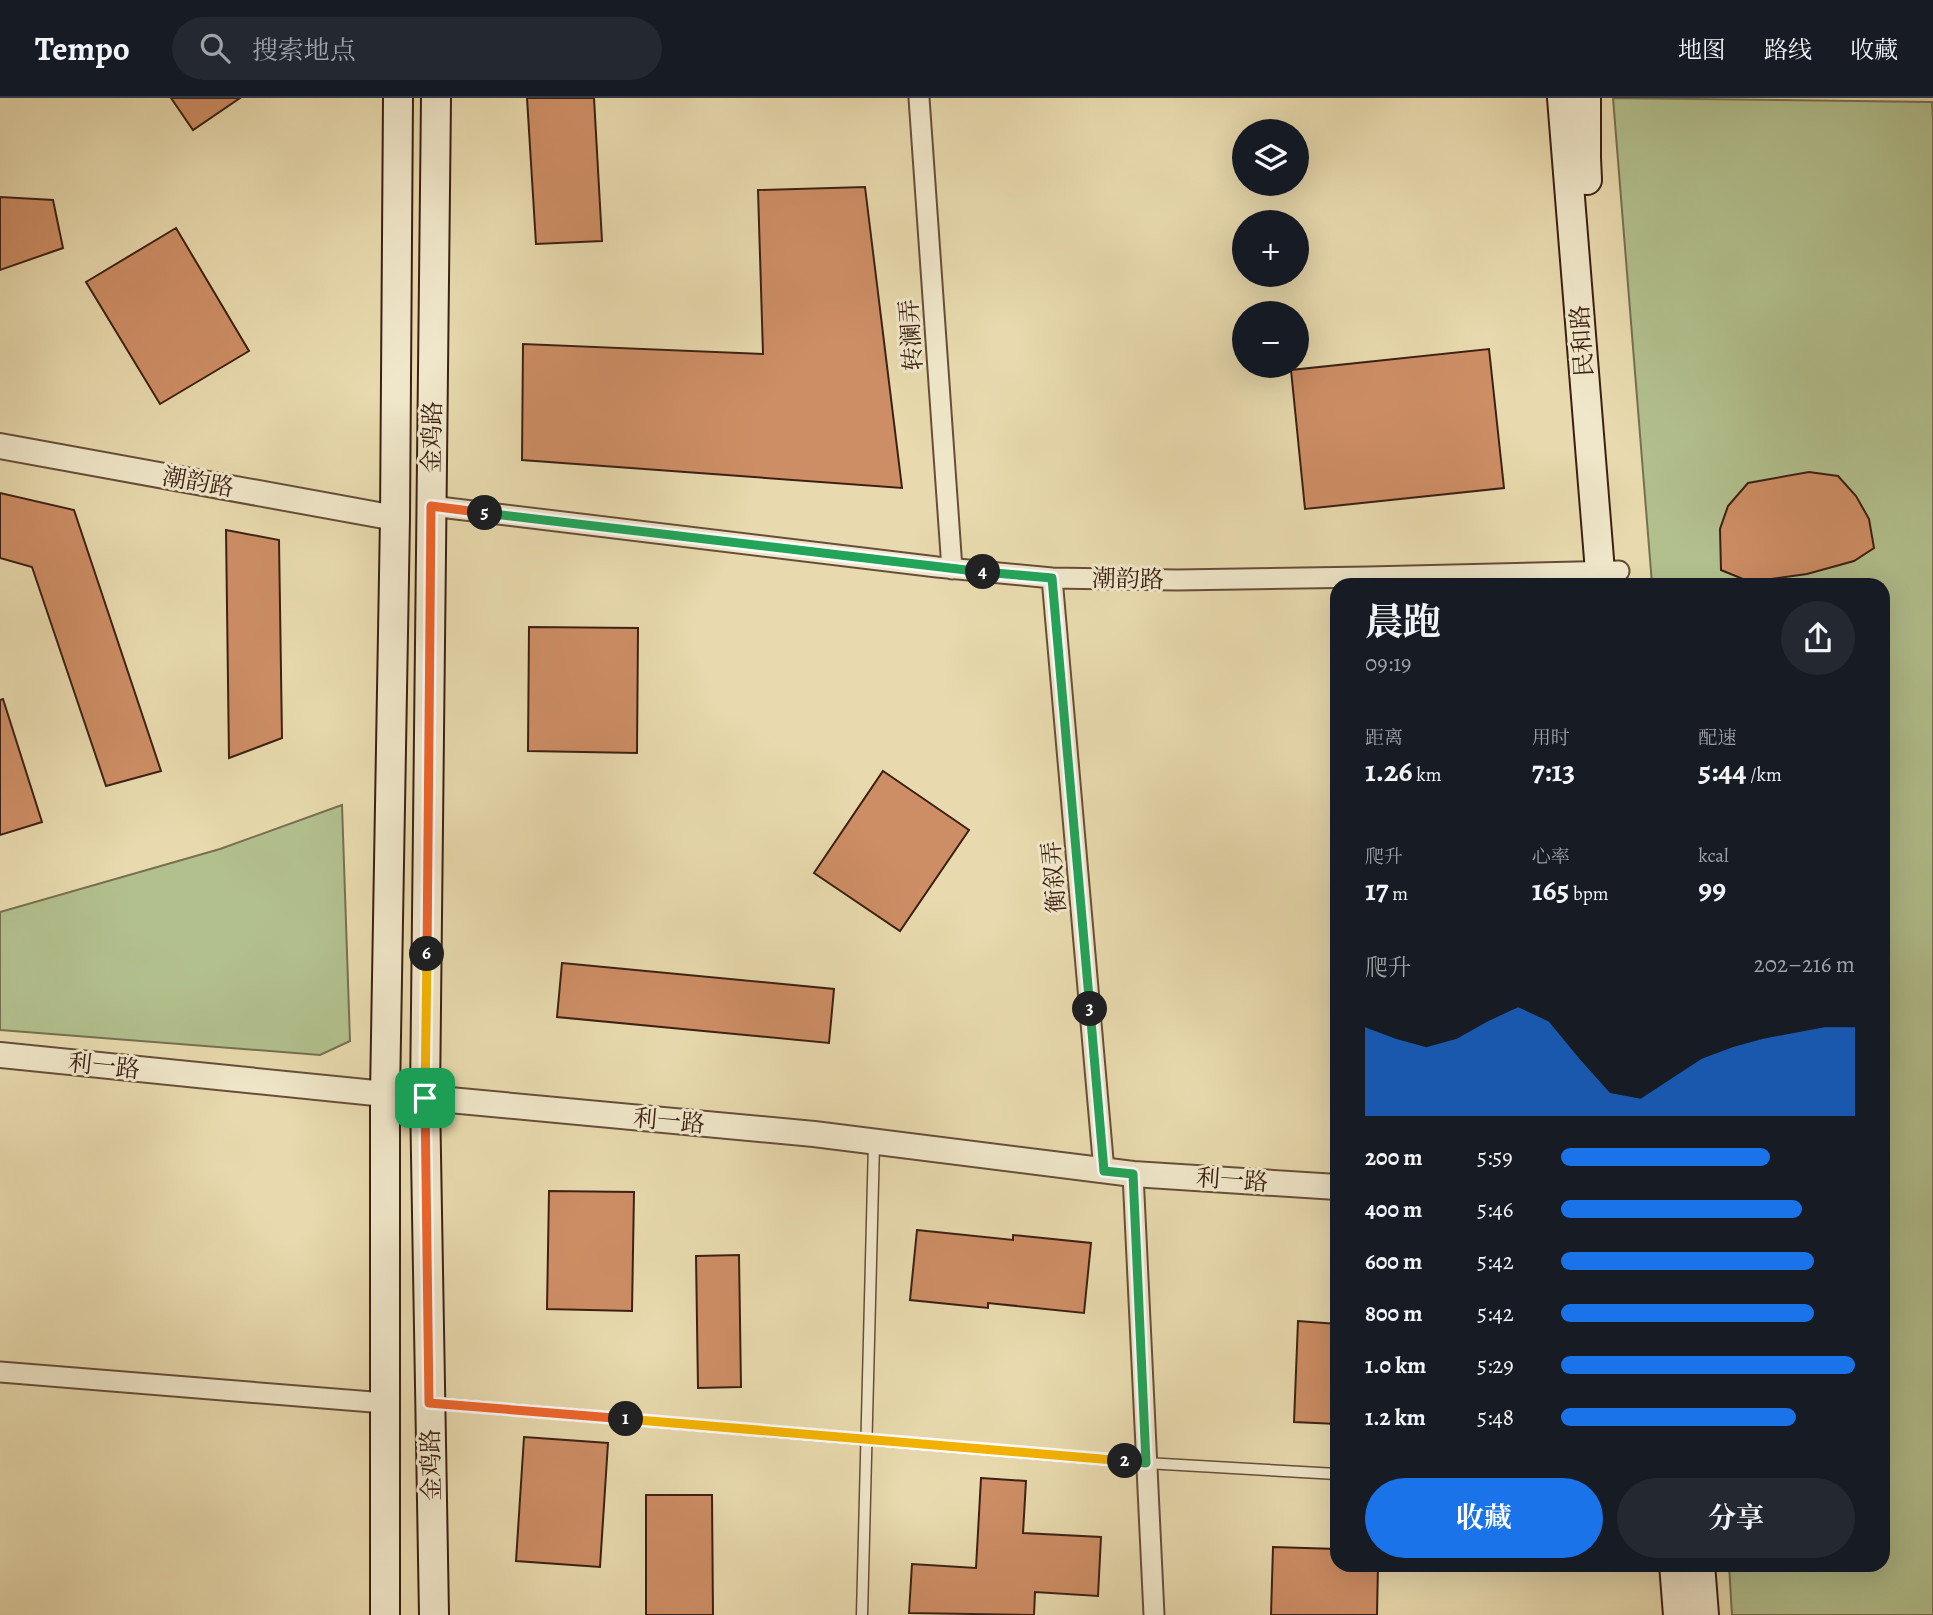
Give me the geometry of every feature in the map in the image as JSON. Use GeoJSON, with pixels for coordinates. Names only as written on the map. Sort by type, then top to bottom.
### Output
{"type":"FeatureCollection","features":[{"type":"Feature","properties":{"kind":"main road","name":"金鸡路"},"geometry":{"type":"LineString","coordinates":[[385,1615],[385,1094],[396,518],[398,98]]}},
{"type":"Feature","properties":{"kind":"main road","name":"金鸡路"},"geometry":{"type":"LineString","coordinates":[[434,1615],[425,1098],[436,98]]}},
{"type":"Feature","properties":{"kind":"main road","name":"民和路"},"geometry":{"type":"LineString","coordinates":[[1562,98],[1610,578]]}},
{"type":"Feature","properties":{"kind":"main road","name":"民和路"},"geometry":{"type":"LineString","coordinates":[[1586,98],[1586,158],[1610,578]]}},
{"type":"Feature","properties":{"kind":"main road"},"geometry":{"type":"LineString","coordinates":[[1675,1572],[1678,1615]]}},
{"type":"Feature","properties":{"kind":"main road"},"geometry":{"type":"LineString","coordinates":[[1701,1572],[1704,1615]]}},
{"type":"Feature","properties":{"kind":"street","name":"转澜弄"},"geometry":{"type":"LineString","coordinates":[[919,98],[952,569]]}},
{"type":"Feature","properties":{"kind":"street","name":"潮韵路"},"geometry":{"type":"LineString","coordinates":[[0,446],[396,518]]}},
{"type":"Feature","properties":{"kind":"street","name":"潮韵路"},"geometry":{"type":"LineString","coordinates":[[431,506],[952,569],[1052,578],[1330,579]]}},
{"type":"Feature","properties":{"kind":"street","name":"衡叙弄"},"geometry":{"type":"LineString","coordinates":[[1052,578],[1104,1171]]}},
{"type":"Feature","properties":{"kind":"street","name":"利一路"},"geometry":{"type":"LineString","coordinates":[[0,1055],[814,1134],[1133,1174],[1330,1187]]}},
{"type":"Feature","properties":{"kind":"street"},"geometry":{"type":"LineString","coordinates":[[1133,1174],[1154,1615]]}},
{"type":"Feature","properties":{"kind":"street"},"geometry":{"type":"LineString","coordinates":[[0,1372],[385,1403]]}},
{"type":"Feature","properties":{"kind":"lane"},"geometry":{"type":"LineString","coordinates":[[862,1615],[874,1142]]}},
{"type":"Feature","properties":{"kind":"lane"},"geometry":{"type":"LineString","coordinates":[[429,1403],[1146,1463],[1330,1474]]}},
{"type":"Feature","properties":{"kind":"green space"},"geometry":{"type":"Polygon","coordinates":[[[1613,98],[1932,102],[1933,1615],[1732,1615],[1729,1572],[1890,1572],[1890,578],[1652,578],[1613,98]]]}},
{"type":"Feature","properties":{"kind":"green space"},"geometry":{"type":"Polygon","coordinates":[[[342,805],[350,1041],[320,1055],[0,1030],[0,912],[220,849],[342,805]]]}},
{"type":"Feature","properties":{"kind":"building"},"geometry":{"type":"Polygon","coordinates":[[[171,98],[240,98],[193,130],[171,98]]]}},
{"type":"Feature","properties":{"kind":"building"},"geometry":{"type":"Polygon","coordinates":[[[527,98],[594,98],[602,241],[536,244],[527,98]]]}},
{"type":"Feature","properties":{"kind":"building"},"geometry":{"type":"Polygon","coordinates":[[[865,187],[902,488],[522,460],[523,344],[763,354],[758,190],[865,187]]]}},
{"type":"Feature","properties":{"kind":"building"},"geometry":{"type":"Polygon","coordinates":[[[0,197],[53,200],[63,248],[0,270],[0,197]]]}},
{"type":"Feature","properties":{"kind":"building"},"geometry":{"type":"Polygon","coordinates":[[[176,228],[249,351],[160,404],[86,282],[176,228]]]}},
{"type":"Feature","properties":{"kind":"building"},"geometry":{"type":"Polygon","coordinates":[[[1489,349],[1504,488],[1305,509],[1292,378],[1309,378],[1309,368],[1489,349]]]}},
{"type":"Feature","properties":{"kind":"building"},"geometry":{"type":"Polygon","coordinates":[[[1809,472],[1838,476],[1856,496],[1869,519],[1874,548],[1854,561],[1807,574],[1778,578],[1740,578],[1721,570],[1720,529],[1728,506],[1748,483],[1809,472]]]}},
{"type":"Feature","properties":{"kind":"building"},"geometry":{"type":"Polygon","coordinates":[[[0,493],[74,510],[161,771],[106,786],[32,567],[0,558],[0,493]]]}},
{"type":"Feature","properties":{"kind":"building"},"geometry":{"type":"Polygon","coordinates":[[[226,530],[279,540],[282,738],[229,758],[226,530]]]}},
{"type":"Feature","properties":{"kind":"building"},"geometry":{"type":"Polygon","coordinates":[[[529,627],[638,628],[637,753],[528,751],[529,627]]]}},
{"type":"Feature","properties":{"kind":"building"},"geometry":{"type":"Polygon","coordinates":[[[3,699],[42,822],[0,835],[0,700],[3,699]]]}},
{"type":"Feature","properties":{"kind":"building"},"geometry":{"type":"Polygon","coordinates":[[[883,771],[969,830],[900,931],[814,873],[883,771]]]}},
{"type":"Feature","properties":{"kind":"building"},"geometry":{"type":"Polygon","coordinates":[[[562,963],[834,989],[829,1043],[557,1017],[562,963]]]}},
{"type":"Feature","properties":{"kind":"building"},"geometry":{"type":"Polygon","coordinates":[[[549,1191],[634,1192],[632,1311],[547,1309],[549,1191]]]}},
{"type":"Feature","properties":{"kind":"building"},"geometry":{"type":"Polygon","coordinates":[[[917,1230],[1013,1240],[1013,1235],[1091,1243],[1084,1313],[988,1303],[988,1308],[910,1300],[917,1230]]]}},
{"type":"Feature","properties":{"kind":"building"},"geometry":{"type":"Polygon","coordinates":[[[739,1255],[741,1387],[698,1388],[696,1256],[739,1255]]]}},
{"type":"Feature","properties":{"kind":"building"},"geometry":{"type":"Polygon","coordinates":[[[1298,1321],[1330,1323],[1330,1424],[1294,1422],[1298,1321]]]}},
{"type":"Feature","properties":{"kind":"building"},"geometry":{"type":"Polygon","coordinates":[[[524,1437],[608,1443],[600,1567],[516,1561],[524,1437]]]}},
{"type":"Feature","properties":{"kind":"building"},"geometry":{"type":"Polygon","coordinates":[[[981,1478],[1026,1481],[1023,1533],[1101,1537],[1098,1596],[1035,1592],[1034,1615],[909,1613],[912,1564],[976,1568],[981,1478]]]}},
{"type":"Feature","properties":{"kind":"building"},"geometry":{"type":"Polygon","coordinates":[[[646,1495],[712,1495],[713,1615],[646,1615],[646,1495]]]}},
{"type":"Feature","properties":{"kind":"building"},"geometry":{"type":"Polygon","coordinates":[[[1273,1547],[1330,1549],[1330,1572],[1378,1572],[1377,1615],[1271,1615],[1273,1547]]]}},
{"type":"Feature","properties":{"kind":"route"},"geometry":{"type":"LineString","coordinates":[[431,506],[937,567],[1052,578],[1104,1171],[1133,1174],[1146,1463],[429,1403],[425,1098],[431,506]]}}]}
